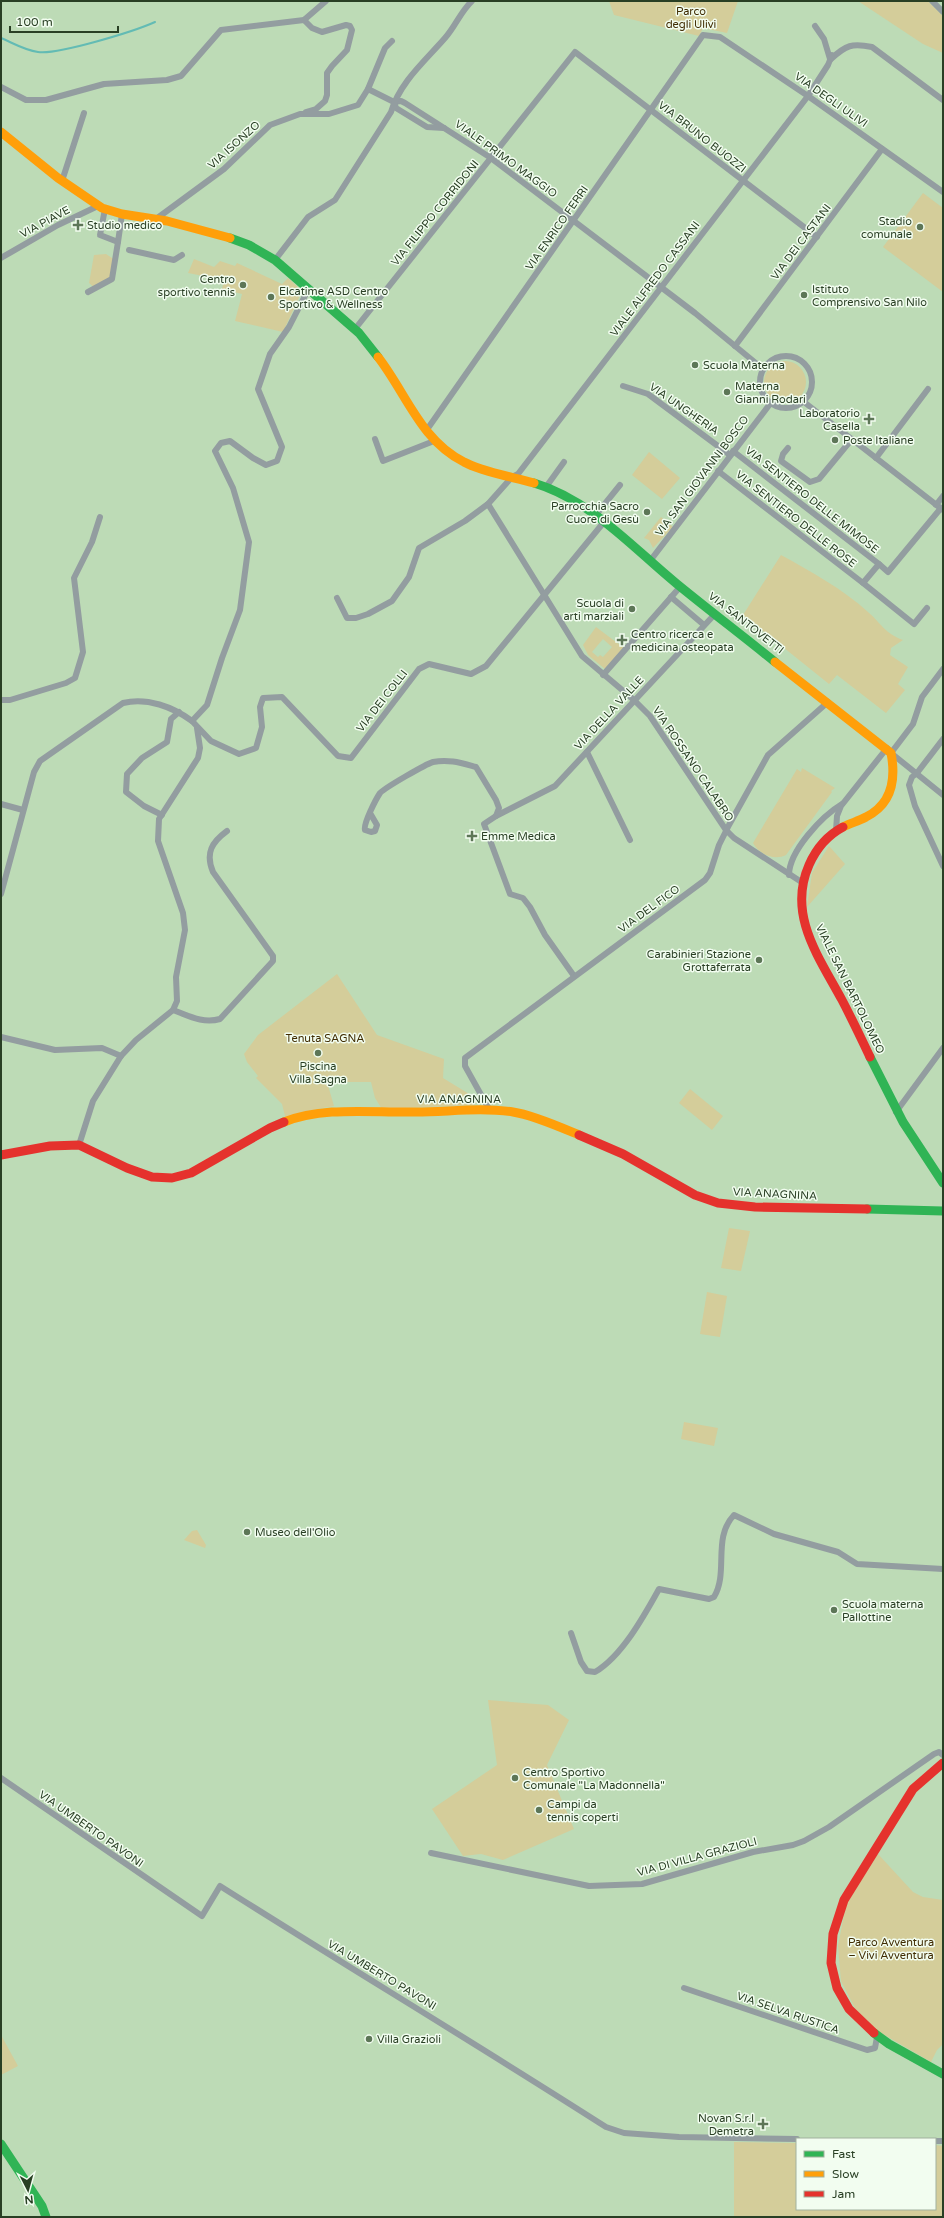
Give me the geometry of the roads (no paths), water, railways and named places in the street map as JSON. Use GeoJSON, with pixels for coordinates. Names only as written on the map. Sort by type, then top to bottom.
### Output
{"type":"FeatureCollection","features":[{"type":"Feature","properties":{"kind":"main road"},"geometry":{"type":"LineString","coordinates":[[1,132],[62,180],[101,207]]}},
{"type":"Feature","properties":{"kind":"main road","name":"VIA SANTOVETTI"},"geometry":{"type":"LineString","coordinates":[[101,207],[122,214],[156,219],[230,237],[275,260],[309,288],[354,329],[380,360],[434,441],[465,463],[515,476],[546,487],[572,500],[604,522],[680,586],[889,750]]}},
{"type":"Feature","properties":{"kind":"main road","name":"VIALE SAN BARTOLOMEO"},"geometry":{"type":"LineString","coordinates":[[889,750],[894,779],[892,790],[886,801],[868,816],[836,831],[818,851],[803,883],[800,903],[806,926],[896,1112],[921,1155],[943,1183]]}},
{"type":"Feature","properties":{"kind":"main road","name":"VIA ANAGNINA"},"geometry":{"type":"LineString","coordinates":[[1,1155],[50,1146],[79,1145],[127,1168],[152,1177],[172,1178],[192,1173],[273,1126],[302,1115],[321,1112],[418,1112],[489,1109],[515,1112],[568,1130],[623,1154],[695,1195],[718,1203],[756,1207],[943,1211]]}},
{"type":"Feature","properties":{"kind":"main road"},"geometry":{"type":"LineString","coordinates":[[943,1763],[914,1789],[899,1810],[844,1900],[835,1926],[832,1962],[833,1977],[838,1991],[858,2022],[877,2037],[943,2074]]}},
{"type":"Feature","properties":{"kind":"main road"},"geometry":{"type":"LineString","coordinates":[[1,2144],[42,2206],[46,2217]]}},
{"type":"Feature","properties":{"kind":"street"},"geometry":{"type":"LineString","coordinates":[[1,87],[26,100],[46,100],[104,84],[168,80],[181,76],[221,30],[304,20],[326,1]]}},
{"type":"Feature","properties":{"kind":"street"},"geometry":{"type":"LineString","coordinates":[[275,260],[308,217],[334,200],[391,112],[394,102],[419,65],[446,38],[472,1]]}},
{"type":"Feature","properties":{"kind":"street"},"geometry":{"type":"LineString","coordinates":[[932,1],[943,12]]}},
{"type":"Feature","properties":{"kind":"street"},"geometry":{"type":"LineString","coordinates":[[300,114],[316,109],[325,101],[327,95],[327,73],[347,50],[352,30],[351,27],[346,25],[322,32],[312,28],[304,20]]}},
{"type":"Feature","properties":{"kind":"street"},"geometry":{"type":"LineString","coordinates":[[815,26],[826,45],[831,58]]}},
{"type":"Feature","properties":{"kind":"street","name":"VIA DEGLI ULIVI"},"geometry":{"type":"LineString","coordinates":[[703,35],[720,37],[808,96],[943,192]]}},
{"type":"Feature","properties":{"kind":"street","name":"VIA ENRICO FERRI"},"geometry":{"type":"LineString","coordinates":[[426,431],[703,35]]}},
{"type":"Feature","properties":{"kind":"street","name":"VIA ISONZO"},"geometry":{"type":"LineString","coordinates":[[156,219],[224,169],[270,125],[300,114],[329,114],[358,105],[368,89],[385,48],[392,41]]}},
{"type":"Feature","properties":{"kind":"street","name":"VIALE ALFREDO CASSANI"},"geometry":{"type":"LineString","coordinates":[[337,598],[347,618],[356,618],[368,614],[392,601],[409,578],[419,548],[465,521],[488,504],[515,476],[808,96],[831,58],[844,47],[859,45],[872,47],[943,100]]}},
{"type":"Feature","properties":{"kind":"street","name":"VIA BRUNO BUOZZI"},"geometry":{"type":"LineString","coordinates":[[575,52],[742,181],[818,237]]}},
{"type":"Feature","properties":{"kind":"street","name":"VIA FILIPPO CORRIDONI"},"geometry":{"type":"LineString","coordinates":[[354,329],[575,52]]}},
{"type":"Feature","properties":{"kind":"street"},"geometry":{"type":"LineString","coordinates":[[368,89],[394,102],[396,108],[427,127],[446,128]]}},
{"type":"Feature","properties":{"kind":"street","name":"VIALE PRIMO MAGGIO"},"geometry":{"type":"LineString","coordinates":[[394,102],[401,100],[491,158],[660,287],[763,369]]}},
{"type":"Feature","properties":{"kind":"street"},"geometry":{"type":"LineString","coordinates":[[62,180],[84,114]]}},
{"type":"Feature","properties":{"kind":"street"},"geometry":{"type":"LineString","coordinates":[[427,127],[432,119]]}},
{"type":"Feature","properties":{"kind":"street","name":"VIA DEI CASTANI"},"geometry":{"type":"LineString","coordinates":[[734,346],[818,237],[882,149]]}},
{"type":"Feature","properties":{"kind":"street"},"geometry":{"type":"LineString","coordinates":[[101,207],[100,235],[118,242]]}},
{"type":"Feature","properties":{"kind":"street","name":"VIA PIAVE"},"geometry":{"type":"LineString","coordinates":[[1,258],[101,207]]}},
{"type":"Feature","properties":{"kind":"street"},"geometry":{"type":"LineString","coordinates":[[88,292],[112,279],[122,214]]}},
{"type":"Feature","properties":{"kind":"street"},"geometry":{"type":"LineString","coordinates":[[129,250],[174,260],[182,255]]}},
{"type":"Feature","properties":{"kind":"street"},"geometry":{"type":"LineString","coordinates":[[192,721],[207,706],[222,658],[240,610],[249,542],[233,488],[215,451],[221,443],[230,441],[253,458],[266,465],[277,460],[282,447],[258,389],[270,354],[289,327],[309,288]]}},
{"type":"Feature","properties":{"kind":"street"},"geometry":{"type":"LineString","coordinates":[[783,356],[795,358],[803,362],[809,369],[813,382],[810,394],[804,402],[797,407],[788,409],[779,408],[770,404],[765,398],[760,384],[763,369],[772,360],[783,356]]}},
{"type":"Feature","properties":{"kind":"street","name":"VIA UNGHERIA"},"geometry":{"type":"LineString","coordinates":[[623,386],[648,394],[732,453]]}},
{"type":"Feature","properties":{"kind":"street"},"geometry":{"type":"LineString","coordinates":[[876,458],[928,389]]}},
{"type":"Feature","properties":{"kind":"street"},"geometry":{"type":"LineString","coordinates":[[804,402],[940,507]]}},
{"type":"Feature","properties":{"kind":"street","name":"VIA SAN GIOVANNI BOSCO"},"geometry":{"type":"LineString","coordinates":[[650,561],[770,404]]}},
{"type":"Feature","properties":{"kind":"street"},"geometry":{"type":"LineString","coordinates":[[375,439],[383,461],[434,441]]}},
{"type":"Feature","properties":{"kind":"street"},"geometry":{"type":"LineString","coordinates":[[788,448],[783,454],[781,461],[810,482],[817,481],[852,439]]}},
{"type":"Feature","properties":{"kind":"street","name":"VIA SENTIERO DELLE MIMOSE"},"geometry":{"type":"LineString","coordinates":[[732,453],[879,564]]}},
{"type":"Feature","properties":{"kind":"street"},"geometry":{"type":"LineString","coordinates":[[546,487],[564,462]]}},
{"type":"Feature","properties":{"kind":"street","name":"VIA SENTIERO DELLE ROSE"},"geometry":{"type":"LineString","coordinates":[[718,471],[914,624],[927,608]]}},
{"type":"Feature","properties":{"kind":"street"},"geometry":{"type":"LineString","coordinates":[[595,516],[620,485]]}},
{"type":"Feature","properties":{"kind":"street"},"geometry":{"type":"LineString","coordinates":[[863,583],[879,564],[888,572],[940,507],[943,496]]}},
{"type":"Feature","properties":{"kind":"street","name":"VIA ROSSANO CALABRO"},"geometry":{"type":"LineString","coordinates":[[488,504],[582,656],[634,700],[658,728],[726,830],[734,838],[803,883]]}},
{"type":"Feature","properties":{"kind":"street"},"geometry":{"type":"LineString","coordinates":[[1,700],[10,700],[66,683],[75,678],[83,652],[74,578],[92,542],[100,517]]}},
{"type":"Feature","properties":{"kind":"street","name":"VIA DEI COLLI"},"geometry":{"type":"LineString","coordinates":[[1,894],[34,772],[40,761],[123,703],[130,702],[154,704],[180,712],[192,721],[211,741],[239,754],[256,748],[262,727],[260,707],[263,698],[282,697],[338,756],[351,758],[419,669],[429,664],[471,674],[486,666],[604,522]]}},
{"type":"Feature","properties":{"kind":"street"},"geometry":{"type":"LineString","coordinates":[[604,675],[680,586]]}},
{"type":"Feature","properties":{"kind":"street"},"geometry":{"type":"LineString","coordinates":[[671,597],[704,625]]}},
{"type":"Feature","properties":{"kind":"street","name":"VIA DELLA VALLE"},"geometry":{"type":"LineString","coordinates":[[496,816],[555,786],[715,614]]}},
{"type":"Feature","properties":{"kind":"street"},"geometry":{"type":"LineString","coordinates":[[789,875],[788,865],[792,857],[823,818],[843,803],[913,724],[922,697],[943,669]]}},
{"type":"Feature","properties":{"kind":"street","name":"VIA DEL FICO"},"geometry":{"type":"LineString","coordinates":[[489,1109],[465,1066],[465,1058],[705,880],[710,873],[719,845],[726,830],[768,755],[828,702]]}},
{"type":"Feature","properties":{"kind":"street"},"geometry":{"type":"LineString","coordinates":[[162,814],[144,806],[126,792],[127,774],[142,758],[167,742],[171,719],[180,712]]}},
{"type":"Feature","properties":{"kind":"street"},"geometry":{"type":"LineString","coordinates":[[79,1145],[94,1100],[121,1056],[136,1040],[173,1010],[178,1001],[176,977],[185,930],[183,913],[158,841],[157,831],[162,814],[198,758],[200,748],[197,728]]}},
{"type":"Feature","properties":{"kind":"street"},"geometry":{"type":"LineString","coordinates":[[943,739],[909,781],[910,793],[943,866]]}},
{"type":"Feature","properties":{"kind":"street"},"geometry":{"type":"LineString","coordinates":[[889,750],[942,793]]}},
{"type":"Feature","properties":{"kind":"street"},"geometry":{"type":"LineString","coordinates":[[587,752],[630,840]]}},
{"type":"Feature","properties":{"kind":"street"},"geometry":{"type":"LineString","coordinates":[[370,813],[375,821],[376,829],[371,832],[365,830],[365,823],[370,813],[380,793],[432,762],[452,760],[476,767],[496,800],[499,808],[496,816],[484,824],[510,894],[523,898],[530,907],[545,935],[574,976]]}},
{"type":"Feature","properties":{"kind":"street"},"geometry":{"type":"LineString","coordinates":[[836,831],[837,816],[843,803]]}},
{"type":"Feature","properties":{"kind":"street"},"geometry":{"type":"LineString","coordinates":[[1,804],[23,810]]}},
{"type":"Feature","properties":{"kind":"street"},"geometry":{"type":"LineString","coordinates":[[365,823],[370,820],[375,821]]}},
{"type":"Feature","properties":{"kind":"street"},"geometry":{"type":"LineString","coordinates":[[173,1010],[203,1021],[211,1022],[220,1019],[273,961],[273,956],[213,872],[209,861],[210,850],[213,844],[216,839],[227,830]]}},
{"type":"Feature","properties":{"kind":"street"},"geometry":{"type":"LineString","coordinates":[[1,1036],[55,1050],[102,1048],[121,1056]]}},
{"type":"Feature","properties":{"kind":"street"},"geometry":{"type":"LineString","coordinates":[[896,1112],[943,1048]]}},
{"type":"Feature","properties":{"kind":"street"},"geometry":{"type":"LineString","coordinates":[[570,1632],[580,1662],[587,1670],[595,1672],[619,1650],[642,1620],[659,1589],[709,1599],[714,1597],[720,1580],[720,1546],[728,1522],[734,1515],[774,1534],[838,1552],[857,1564],[943,1569]]}},
{"type":"Feature","properties":{"kind":"street","name":"VIA DI VILLA GRAZIOLI"},"geometry":{"type":"LineString","coordinates":[[432,1852],[589,1886],[642,1884],[753,1852],[793,1845],[804,1841],[829,1827],[934,1754],[939,1752],[943,1755]]}},
{"type":"Feature","properties":{"kind":"street","name":"VIA UMBERTO PAVONI"},"geometry":{"type":"LineString","coordinates":[[1,1778],[202,1916],[220,1886],[384,1989],[474,2043],[606,2127],[624,2133],[664,2136],[796,2140]]}},
{"type":"Feature","properties":{"kind":"street","name":"VIA SELVA RUSTICA"},"geometry":{"type":"LineString","coordinates":[[684,1988],[869,2051],[875,2048],[877,2037]]}},
{"type":"Feature","properties":{"kind":"waterway"},"geometry":{"type":"LineString","coordinates":[[1,38],[28,50],[48,52],[96,42],[155,22]]}},
{"type":"Feature","properties":{"kind":"place","name":"Studio medico"},"geometry":{"type":"Point","coordinates":[78,225]}},
{"type":"Feature","properties":{"kind":"place","name":"Stadio comunale"},"geometry":{"type":"Point","coordinates":[920,227]}},
{"type":"Feature","properties":{"kind":"place","name":"Centro sportivo tennis"},"geometry":{"type":"Point","coordinates":[243,285]}},
{"type":"Feature","properties":{"kind":"place","name":"Istituto Comprensivo San Nilo"},"geometry":{"type":"Point","coordinates":[804,295]}},
{"type":"Feature","properties":{"kind":"place","name":"Elcatime ASD Centro Sportivo & Wellness"},"geometry":{"type":"Point","coordinates":[271,297]}},
{"type":"Feature","properties":{"kind":"place","name":"Scuola Materna"},"geometry":{"type":"Point","coordinates":[695,365]}},
{"type":"Feature","properties":{"kind":"place","name":"Materna Gianni Rodari"},"geometry":{"type":"Point","coordinates":[727,392]}},
{"type":"Feature","properties":{"kind":"place","name":"Laboratorio Casella"},"geometry":{"type":"Point","coordinates":[869,419]}},
{"type":"Feature","properties":{"kind":"place","name":"Poste Italiane"},"geometry":{"type":"Point","coordinates":[835,440]}},
{"type":"Feature","properties":{"kind":"place","name":"Parrocchia Sacro Cuore di Gesù"},"geometry":{"type":"Point","coordinates":[647,512]}},
{"type":"Feature","properties":{"kind":"place","name":"Scuola di arti marziali"},"geometry":{"type":"Point","coordinates":[632,609]}},
{"type":"Feature","properties":{"kind":"place","name":"Centro ricerca e medicina osteopata"},"geometry":{"type":"Point","coordinates":[622,640]}},
{"type":"Feature","properties":{"kind":"place","name":"Emme Medica"},"geometry":{"type":"Point","coordinates":[472,836]}},
{"type":"Feature","properties":{"kind":"place","name":"Carabinieri Stazione Grottaferrata"},"geometry":{"type":"Point","coordinates":[759,960]}},
{"type":"Feature","properties":{"kind":"place","name":"Piscina Villa Sagna"},"geometry":{"type":"Point","coordinates":[318,1053]}},
{"type":"Feature","properties":{"kind":"place","name":"Museo dell'Olio"},"geometry":{"type":"Point","coordinates":[247,1532]}},
{"type":"Feature","properties":{"kind":"place","name":"Scuola materna Pallottine"},"geometry":{"type":"Point","coordinates":[834,1610]}},
{"type":"Feature","properties":{"kind":"place","name":"Centro Sportivo Comunale \"La Madonnella\""},"geometry":{"type":"Point","coordinates":[515,1778]}},
{"type":"Feature","properties":{"kind":"place","name":"Campi da tennis coperti"},"geometry":{"type":"Point","coordinates":[539,1810]}},
{"type":"Feature","properties":{"kind":"place","name":"Villa Grazioli"},"geometry":{"type":"Point","coordinates":[369,2039]}},
{"type":"Feature","properties":{"kind":"place","name":"Novan S.r.l Demetra"},"geometry":{"type":"Point","coordinates":[763,2124]}},
{"type":"Feature","properties":{"kind":"park label","name":"Parco degli Ulivi"},"geometry":{"type":"Point","coordinates":[691,17]}},
{"type":"Feature","properties":{"kind":"park label","name":"Tenuta SAGNA"},"geometry":{"type":"Point","coordinates":[325,1038]}},
{"type":"Feature","properties":{"kind":"park label","name":"Parco Avventura – Vivi Avventura"},"geometry":{"type":"Point","coordinates":[891,1948]}}]}
